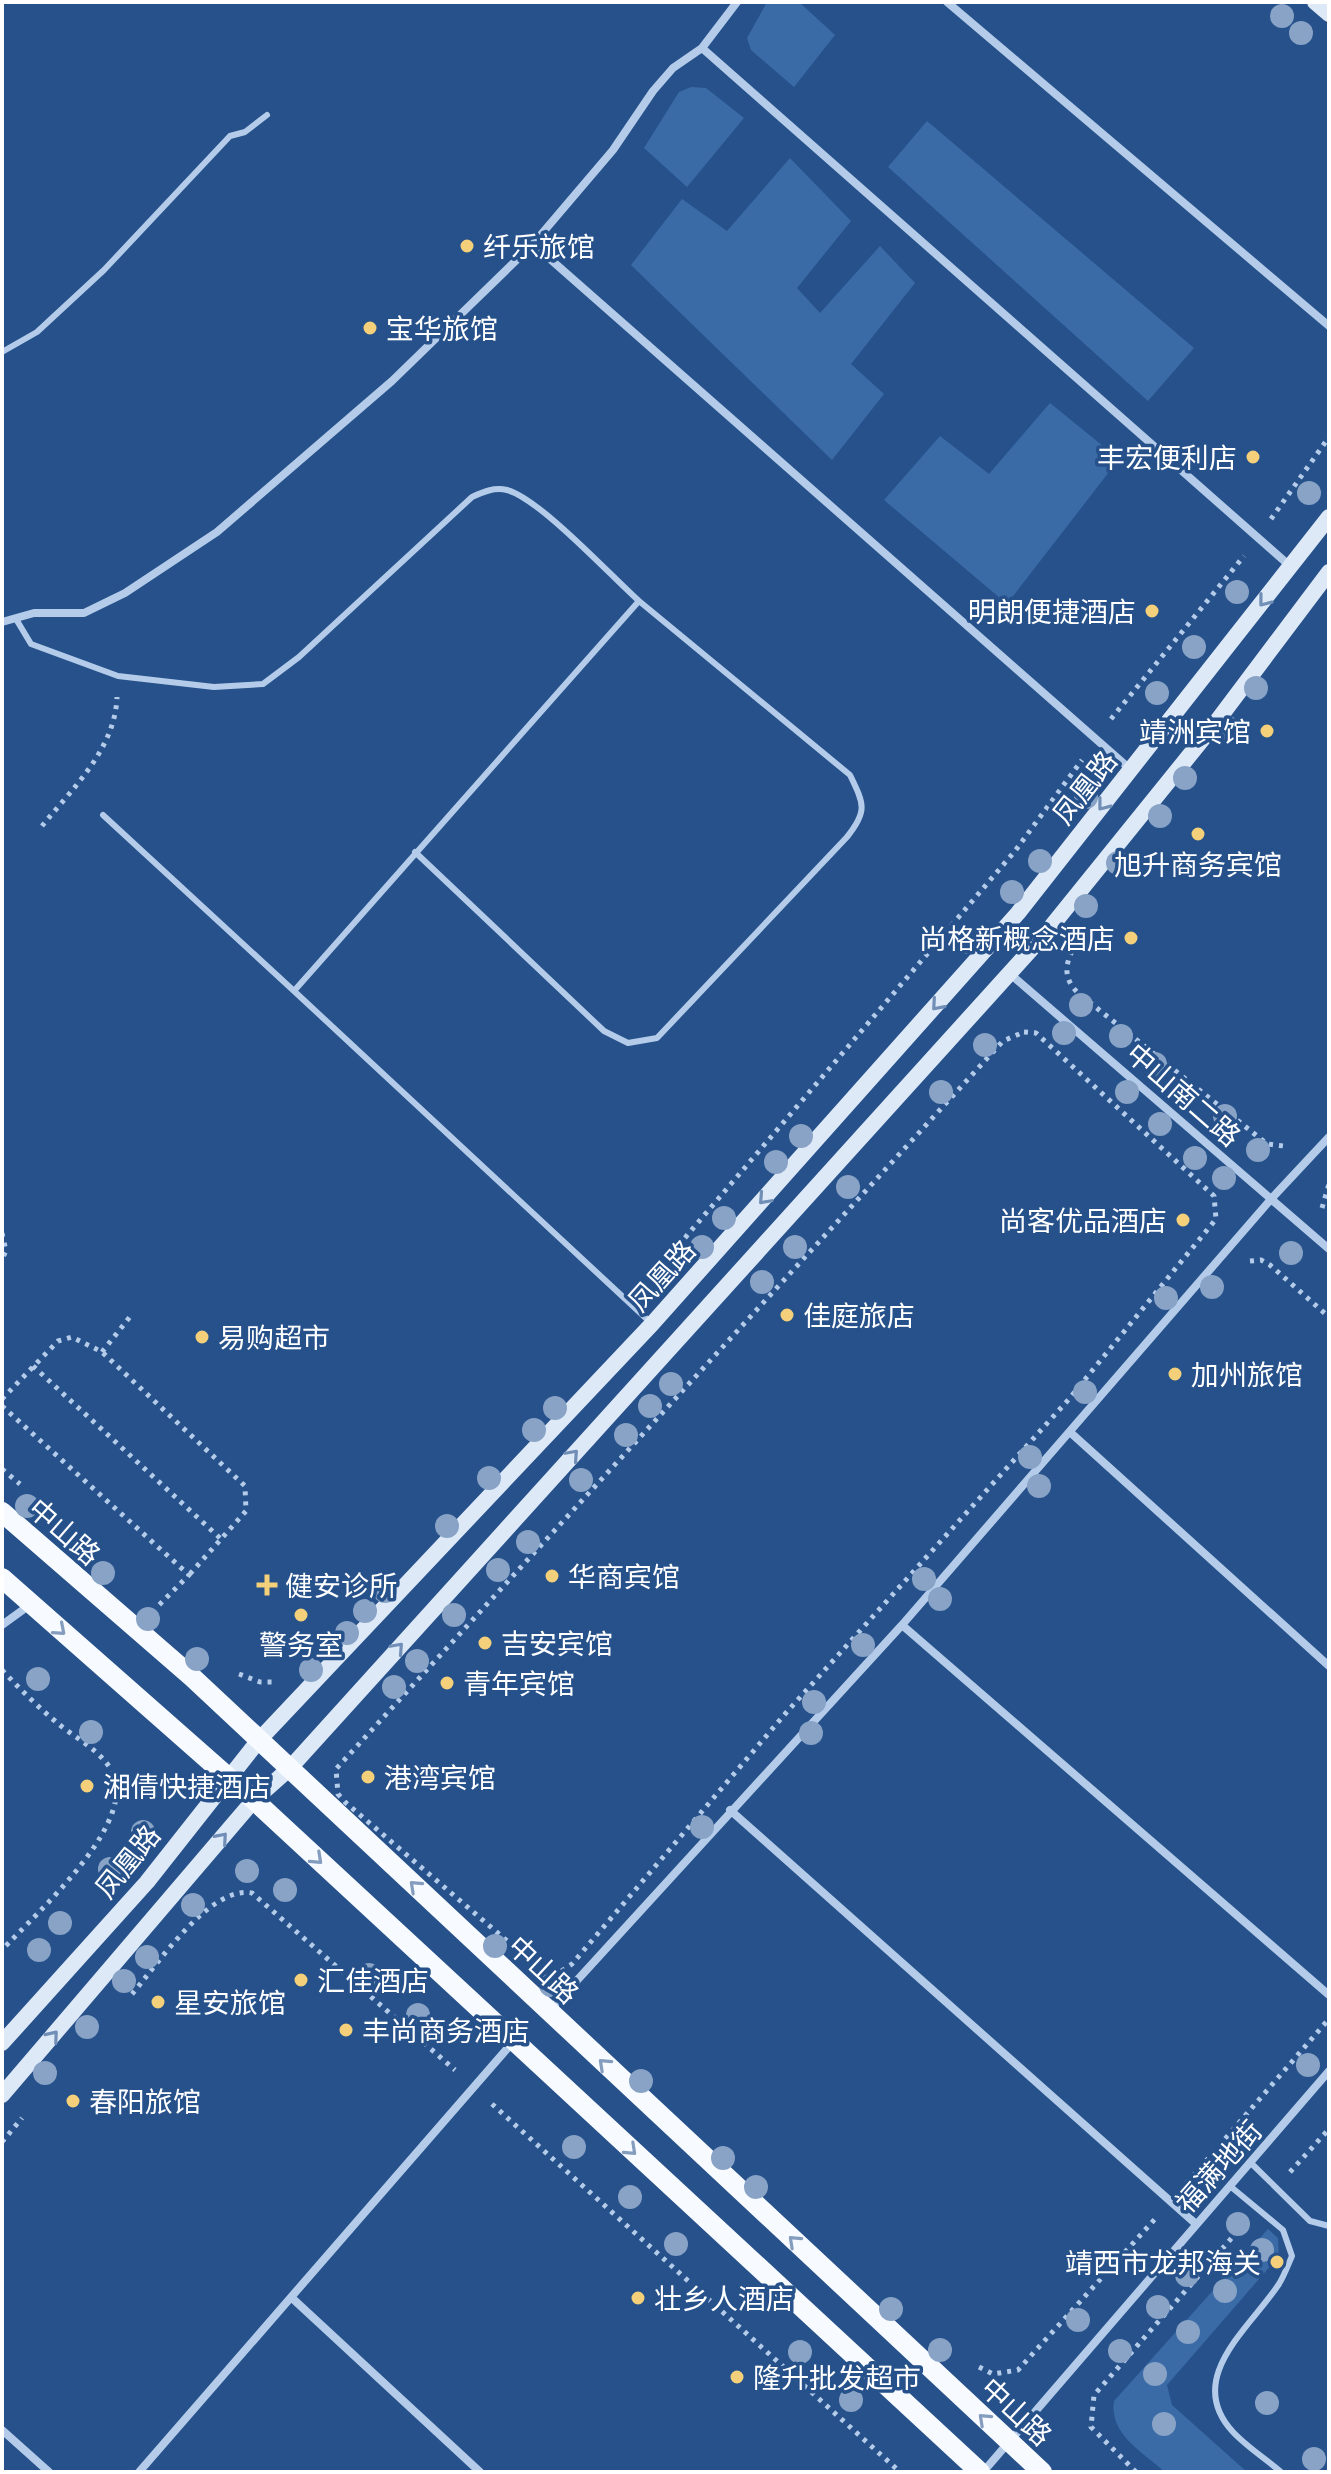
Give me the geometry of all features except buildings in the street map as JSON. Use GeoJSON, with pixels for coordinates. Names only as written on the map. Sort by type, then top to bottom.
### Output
{"type":"FeatureCollection","features":[{"type":"Feature","properties":{"kind":"main road"},"geometry":{"type":"LineString","coordinates":[[1315,2],[1329,14]]}},
{"type":"Feature","properties":{"kind":"main road","name":"凤凰路"},"geometry":{"type":"LineString","coordinates":[[2,2043],[147,1882],[227,1776],[259,1740],[652,1324],[1018,913],[1329,517]]}},
{"type":"Feature","properties":{"kind":"main road","name":"凤凰路"},"geometry":{"type":"LineString","coordinates":[[2,2095],[254,1800],[290,1768],[1009,973],[1214,725],[1329,572]]}},
{"type":"Feature","properties":{"kind":"main road","name":"中山路"},"geometry":{"type":"LineString","coordinates":[[2,1512],[192,1677],[1042,2472]]}},
{"type":"Feature","properties":{"kind":"main road"},"geometry":{"type":"LineString","coordinates":[[2,1578],[254,1800],[981,2472]]}},
{"type":"Feature","properties":{"kind":"street"},"geometry":{"type":"LineString","coordinates":[[2,622],[34,613],[84,613],[125,593],[217,532],[392,381],[533,244],[613,150],[653,91],[673,68],[702,48],[737,2]]}},
{"type":"Feature","properties":{"kind":"street"},"geometry":{"type":"LineString","coordinates":[[947,2],[1329,326]]}},
{"type":"Feature","properties":{"kind":"street"},"geometry":{"type":"LineString","coordinates":[[702,48],[1291,566]]}},
{"type":"Feature","properties":{"kind":"street"},"geometry":{"type":"LineString","coordinates":[[533,244],[1131,770]]}},
{"type":"Feature","properties":{"kind":"street","name":"中山南二路"},"geometry":{"type":"LineString","coordinates":[[1009,973],[1329,1249]]}},
{"type":"Feature","properties":{"kind":"street"},"geometry":{"type":"LineString","coordinates":[[548,2012],[902,1625],[1272,1198],[1329,1137]]}},
{"type":"Feature","properties":{"kind":"street"},"geometry":{"type":"LineString","coordinates":[[1071,1433],[1329,1666]]}},
{"type":"Feature","properties":{"kind":"street"},"geometry":{"type":"LineString","coordinates":[[2,1625],[31,1604]]}},
{"type":"Feature","properties":{"kind":"street"},"geometry":{"type":"LineString","coordinates":[[902,1625],[1329,1995]]}},
{"type":"Feature","properties":{"kind":"street"},"geometry":{"type":"LineString","coordinates":[[730,1810],[1196,2224]]}},
{"type":"Feature","properties":{"kind":"street"},"geometry":{"type":"LineString","coordinates":[[139,2472],[513,2042]]}},
{"type":"Feature","properties":{"kind":"street","name":"福满地街"},"geometry":{"type":"LineString","coordinates":[[981,2472],[1196,2224],[1252,2164],[1329,2071]]}},
{"type":"Feature","properties":{"kind":"street"},"geometry":{"type":"LineString","coordinates":[[292,2298],[480,2472]]}},
{"type":"Feature","properties":{"kind":"street"},"geometry":{"type":"LineString","coordinates":[[2,2430],[49,2472]]}},
{"type":"Feature","properties":{"kind":"lane"},"geometry":{"type":"LineString","coordinates":[[2,352],[37,332],[104,270],[230,136],[245,132],[267,115]]}},
{"type":"Feature","properties":{"kind":"lane"},"geometry":{"type":"LineString","coordinates":[[16,619],[31,644],[72,662],[118,676],[214,687],[263,684],[299,657],[472,497],[489,490],[509,490],[544,514],[639,601],[850,775],[862,800],[861,819],[847,837],[657,1038],[628,1043],[604,1031],[415,852]]}},
{"type":"Feature","properties":{"kind":"lane"},"geometry":{"type":"LineString","coordinates":[[294,991],[639,601]]}},
{"type":"Feature","properties":{"kind":"lane"},"geometry":{"type":"LineString","coordinates":[[103,815],[652,1324]]}},
{"type":"Feature","properties":{"kind":"lane"},"geometry":{"type":"LineString","coordinates":[[1252,2164],[1310,2221],[1329,2226]]}},
{"type":"Feature","properties":{"kind":"lane"},"geometry":{"type":"LineString","coordinates":[[1230,2186],[1283,2230],[1292,2256],[1280,2283],[1250,2318],[1215,2374],[1214,2392],[1219,2411],[1233,2432],[1281,2472]]}},
{"type":"Feature","properties":{"kind":"path"},"geometry":{"type":"LineString","coordinates":[[670,1255],[1015,851],[1124,699],[1259,538],[1282,500],[1329,437]]}},
{"type":"Feature","properties":{"kind":"path"},"geometry":{"type":"LineString","coordinates":[[42,826],[90,767],[108,738],[116,708],[118,676]]}},
{"type":"Feature","properties":{"kind":"path"},"geometry":{"type":"LineString","coordinates":[[1077,941],[1067,961],[1065,973],[1069,984],[1267,1144]]}},
{"type":"Feature","properties":{"kind":"path"},"geometry":{"type":"LineString","coordinates":[[1024,1032],[1036,1033],[1214,1196],[1216,1219],[1069,1399],[785,1714],[572,1964],[560,1972],[549,1972],[531,1965],[345,1802],[338,1794],[336,1769],[1003,1041],[1024,1032]]}},
{"type":"Feature","properties":{"kind":"path"},"geometry":{"type":"LineString","coordinates":[[1329,1184],[1322,1202],[1322,1212],[1329,1219]]}},
{"type":"Feature","properties":{"kind":"path"},"geometry":{"type":"LineString","coordinates":[[2,1233],[6,1251],[2,1259]]}},
{"type":"Feature","properties":{"kind":"path"},"geometry":{"type":"LineString","coordinates":[[1242,1264],[1261,1260],[1270,1265],[1329,1317]]}},
{"type":"Feature","properties":{"kind":"path"},"geometry":{"type":"LineString","coordinates":[[102,1352],[133,1313]]}},
{"type":"Feature","properties":{"kind":"path"},"geometry":{"type":"LineString","coordinates":[[2,1399],[58,1341],[72,1337],[102,1352],[245,1486],[246,1511],[159,1605]]}},
{"type":"Feature","properties":{"kind":"path"},"geometry":{"type":"LineString","coordinates":[[33,1366],[221,1539]]}},
{"type":"Feature","properties":{"kind":"path"},"geometry":{"type":"LineString","coordinates":[[2,1406],[189,1575]]}},
{"type":"Feature","properties":{"kind":"path"},"geometry":{"type":"LineString","coordinates":[[2,1469],[25,1488]]}},
{"type":"Feature","properties":{"kind":"path"},"geometry":{"type":"LineString","coordinates":[[148,1595],[169,1614]]}},
{"type":"Feature","properties":{"kind":"path"},"geometry":{"type":"LineString","coordinates":[[233,1669],[244,1678],[277,1682]]}},
{"type":"Feature","properties":{"kind":"path"},"geometry":{"type":"LineString","coordinates":[[2,1670],[56,1722],[108,1764],[117,1780],[119,1795],[104,1833],[2,1950]]}},
{"type":"Feature","properties":{"kind":"path"},"geometry":{"type":"LineString","coordinates":[[124,2003],[209,1905],[239,1890],[252,1893],[473,2087],[900,2472]]}},
{"type":"Feature","properties":{"kind":"path"},"geometry":{"type":"LineString","coordinates":[[970,2359],[993,2374],[1018,2370],[1171,2201],[1329,2019]]}},
{"type":"Feature","properties":{"kind":"path"},"geometry":{"type":"LineString","coordinates":[[2,2142],[29,2110]]}},
{"type":"Feature","properties":{"kind":"path"},"geometry":{"type":"LineString","coordinates":[[1136,2472],[1091,2427],[1094,2395],[1258,2208]]}},
{"type":"Feature","properties":{"kind":"shaded area"},"geometry":{"type":"Polygon","coordinates":[[[767,2],[799,2],[835,35],[794,87],[751,50],[747,38],[767,2]]]}},
{"type":"Feature","properties":{"kind":"shaded area"},"geometry":{"type":"Polygon","coordinates":[[[691,87],[706,88],[744,118],[687,187],[644,148],[679,92],[691,87]]]}},
{"type":"Feature","properties":{"kind":"shaded area"},"geometry":{"type":"Polygon","coordinates":[[[927,121],[1194,348],[1148,401],[888,167],[927,121]]]}},
{"type":"Feature","properties":{"kind":"shaded area"},"geometry":{"type":"Polygon","coordinates":[[[790,158],[851,221],[797,288],[820,313],[880,246],[915,283],[851,364],[884,394],[832,460],[631,265],[682,199],[727,231],[790,158]]]}},
{"type":"Feature","properties":{"kind":"shaded area"},"geometry":{"type":"Polygon","coordinates":[[[1050,403],[1119,459],[1007,604],[884,500],[940,436],[989,474],[1050,403]]]}},
{"type":"Feature","properties":{"kind":"shaded area"},"geometry":{"type":"Polygon","coordinates":[[[1268,2229],[1278,2238],[1279,2256],[1167,2385],[1172,2405],[1247,2472],[1165,2472],[1122,2433],[1114,2413],[1114,2401],[1268,2229]]]}},
{"type":"Feature","properties":{"kind":"place","name":"纤乐旅馆"},"geometry":{"type":"Point","coordinates":[467,246]}},
{"type":"Feature","properties":{"kind":"place","name":"宝华旅馆"},"geometry":{"type":"Point","coordinates":[370,328]}},
{"type":"Feature","properties":{"kind":"place","name":"丰宏便利店"},"geometry":{"type":"Point","coordinates":[1253,457]}},
{"type":"Feature","properties":{"kind":"place","name":"明朗便捷酒店"},"geometry":{"type":"Point","coordinates":[1152,611]}},
{"type":"Feature","properties":{"kind":"place","name":"靖洲宾馆"},"geometry":{"type":"Point","coordinates":[1267,731]}},
{"type":"Feature","properties":{"kind":"place","name":"旭升商务宾馆"},"geometry":{"type":"Point","coordinates":[1198,834]}},
{"type":"Feature","properties":{"kind":"place","name":"尚格新概念酒店"},"geometry":{"type":"Point","coordinates":[1131,938]}},
{"type":"Feature","properties":{"kind":"place","name":"尚客优品酒店"},"geometry":{"type":"Point","coordinates":[1183,1220]}},
{"type":"Feature","properties":{"kind":"place","name":"佳庭旅店"},"geometry":{"type":"Point","coordinates":[787,1315]}},
{"type":"Feature","properties":{"kind":"place","name":"易购超市"},"geometry":{"type":"Point","coordinates":[202,1337]}},
{"type":"Feature","properties":{"kind":"place","name":"加州旅馆"},"geometry":{"type":"Point","coordinates":[1175,1374]}},
{"type":"Feature","properties":{"kind":"place","name":"华商宾馆"},"geometry":{"type":"Point","coordinates":[552,1576]}},
{"type":"Feature","properties":{"kind":"place","name":"健安诊所"},"geometry":{"type":"Point","coordinates":[267,1585]}},
{"type":"Feature","properties":{"kind":"place","name":"警务室"},"geometry":{"type":"Point","coordinates":[301,1615]}},
{"type":"Feature","properties":{"kind":"place","name":"吉安宾馆"},"geometry":{"type":"Point","coordinates":[485,1643]}},
{"type":"Feature","properties":{"kind":"place","name":"青年宾馆"},"geometry":{"type":"Point","coordinates":[447,1683]}},
{"type":"Feature","properties":{"kind":"place","name":"港湾宾馆"},"geometry":{"type":"Point","coordinates":[368,1777]}},
{"type":"Feature","properties":{"kind":"place","name":"湘倩快捷酒店"},"geometry":{"type":"Point","coordinates":[87,1786]}},
{"type":"Feature","properties":{"kind":"place","name":"汇佳酒店"},"geometry":{"type":"Point","coordinates":[301,1980]}},
{"type":"Feature","properties":{"kind":"place","name":"星安旅馆"},"geometry":{"type":"Point","coordinates":[158,2002]}},
{"type":"Feature","properties":{"kind":"place","name":"丰尚商务酒店"},"geometry":{"type":"Point","coordinates":[346,2030]}},
{"type":"Feature","properties":{"kind":"place","name":"春阳旅馆"},"geometry":{"type":"Point","coordinates":[73,2101]}},
{"type":"Feature","properties":{"kind":"place","name":"靖西市龙邦海关"},"geometry":{"type":"Point","coordinates":[1277,2262]}},
{"type":"Feature","properties":{"kind":"place","name":"壮乡人酒店"},"geometry":{"type":"Point","coordinates":[638,2298]}},
{"type":"Feature","properties":{"kind":"place","name":"隆升批发超市"},"geometry":{"type":"Point","coordinates":[737,2377]}}]}
